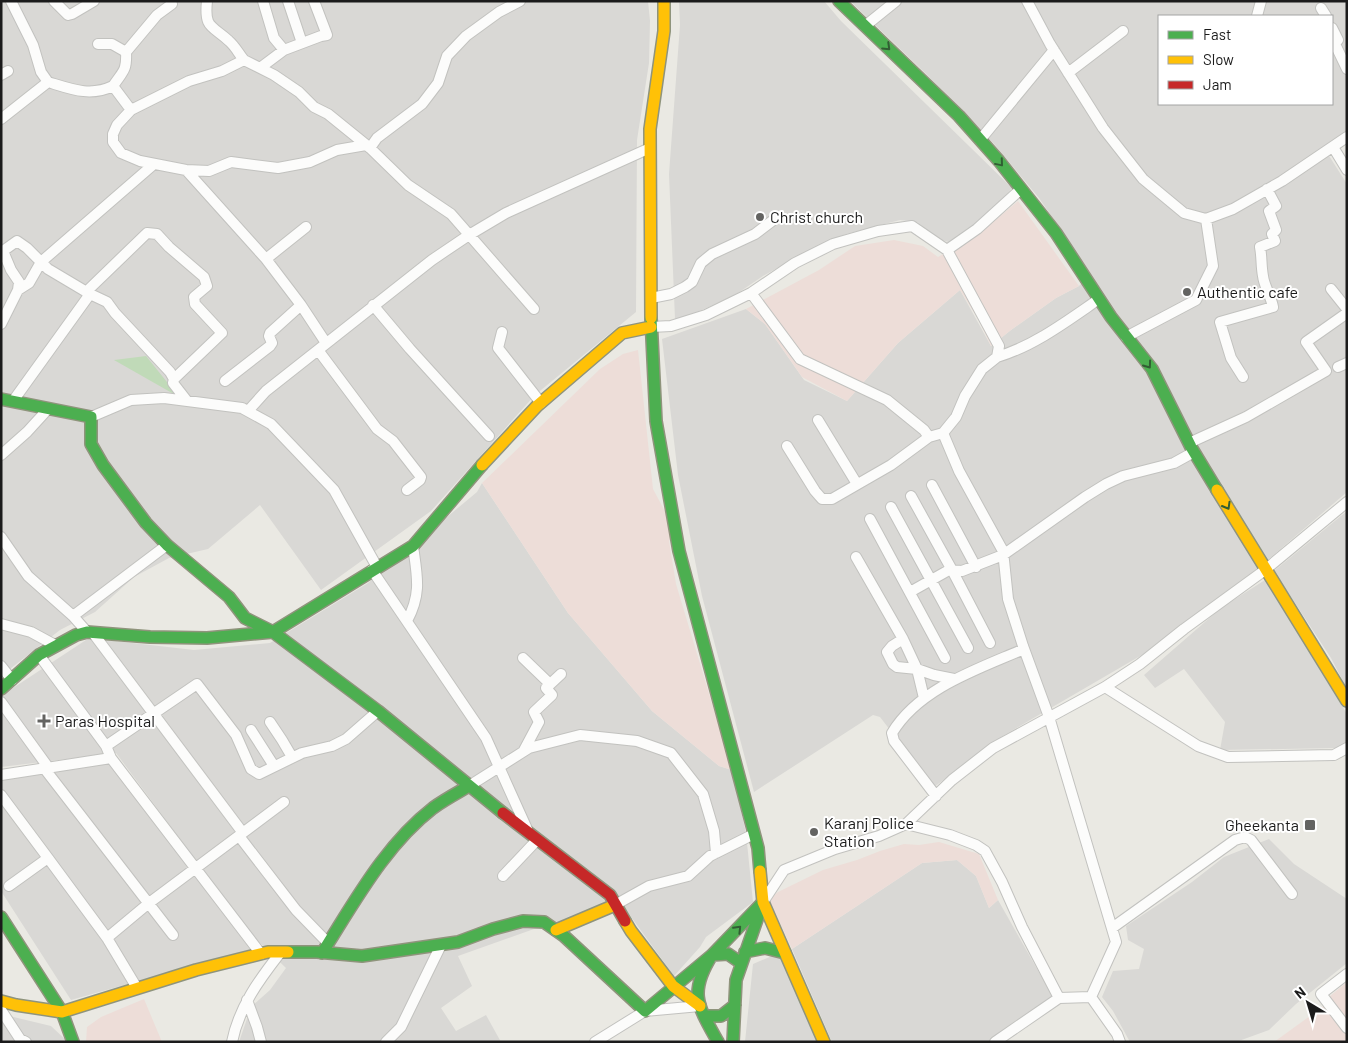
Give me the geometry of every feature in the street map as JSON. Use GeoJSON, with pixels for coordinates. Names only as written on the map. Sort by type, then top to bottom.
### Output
{"type":"FeatureCollection","features":[{"type":"Feature","properties":{"kind":"street"},"geometry":{"type":"LineString","coordinates":[[11,1],[33,46],[41,72],[48,82],[81,92],[104,90],[113,86],[124,72],[126,52],[157,15],[172,4]]}},
{"type":"Feature","properties":{"kind":"street"},"geometry":{"type":"LineString","coordinates":[[54,1],[68,15],[94,1]]}},
{"type":"Feature","properties":{"kind":"street"},"geometry":{"type":"LineString","coordinates":[[207,1],[206,17],[209,26],[229,41],[244,60],[274,75],[298,92],[314,107],[328,114],[368,146],[408,184],[451,214],[534,309]]}},
{"type":"Feature","properties":{"kind":"street"},"geometry":{"type":"LineString","coordinates":[[263,1],[274,38],[284,50]]}},
{"type":"Feature","properties":{"kind":"street"},"geometry":{"type":"LineString","coordinates":[[288,1],[302,43]]}},
{"type":"Feature","properties":{"kind":"street"},"geometry":{"type":"LineString","coordinates":[[260,68],[284,50],[327,35],[314,1]]}},
{"type":"Feature","properties":{"kind":"street"},"geometry":{"type":"LineString","coordinates":[[244,60],[222,71],[189,81],[131,110],[117,125],[112,134],[113,142],[120,153],[154,164],[186,170],[209,171],[231,162],[278,168],[310,162],[338,150],[368,146],[422,104],[438,83],[447,56],[466,36],[499,12],[520,1]]}},
{"type":"Feature","properties":{"kind":"street"},"geometry":{"type":"LineString","coordinates":[[664,1],[664,31],[650,129],[651,327],[656,421],[679,551],[758,848],[763,902],[824,1042]]}},
{"type":"Feature","properties":{"kind":"street"},"geometry":{"type":"LineString","coordinates":[[839,1],[959,116],[1056,233],[1099,299],[1152,369],[1191,447],[1347,701]]}},
{"type":"Feature","properties":{"kind":"street"},"geometry":{"type":"LineString","coordinates":[[865,26],[896,1]]}},
{"type":"Feature","properties":{"kind":"street"},"geometry":{"type":"LineString","coordinates":[[1027,1],[1054,50],[1103,128],[1143,179],[1184,213],[1206,219],[1233,209],[1347,137]]}},
{"type":"Feature","properties":{"kind":"street"},"geometry":{"type":"LineString","coordinates":[[1257,15],[1260,1]]}},
{"type":"Feature","properties":{"kind":"street"},"geometry":{"type":"LineString","coordinates":[[1333,29],[1343,38],[1334,42],[1347,69]]}},
{"type":"Feature","properties":{"kind":"street"},"geometry":{"type":"LineString","coordinates":[[1068,73],[1122,31]]}},
{"type":"Feature","properties":{"kind":"street"},"geometry":{"type":"LineString","coordinates":[[98,44],[112,44],[126,52]]}},
{"type":"Feature","properties":{"kind":"street"},"geometry":{"type":"LineString","coordinates":[[980,140],[1054,50]]}},
{"type":"Feature","properties":{"kind":"street"},"geometry":{"type":"LineString","coordinates":[[1,119],[48,82]]}},
{"type":"Feature","properties":{"kind":"street"},"geometry":{"type":"LineString","coordinates":[[113,86],[131,110]]}},
{"type":"Feature","properties":{"kind":"street"},"geometry":{"type":"LineString","coordinates":[[1333,147],[1347,170]]}},
{"type":"Feature","properties":{"kind":"street"},"geometry":{"type":"LineString","coordinates":[[248,411],[266,391],[373,305],[432,260],[469,235],[506,213],[650,148]]}},
{"type":"Feature","properties":{"kind":"street"},"geometry":{"type":"LineString","coordinates":[[18,290],[29,283],[41,262],[154,164]]}},
{"type":"Feature","properties":{"kind":"street"},"geometry":{"type":"LineString","coordinates":[[186,170],[266,259],[301,304],[322,347],[378,429],[393,441],[421,476],[420,480],[407,490]]}},
{"type":"Feature","properties":{"kind":"street"},"geometry":{"type":"LineString","coordinates":[[947,250],[977,229],[1021,189]]}},
{"type":"Feature","properties":{"kind":"street"},"geometry":{"type":"LineString","coordinates":[[1243,377],[1231,358],[1220,322],[1273,307],[1263,276],[1260,247],[1275,240],[1272,234],[1276,230],[1269,212],[1276,206],[1267,189]]}},
{"type":"Feature","properties":{"kind":"street"},"geometry":{"type":"LineString","coordinates":[[651,298],[671,294],[685,288],[692,282],[701,263],[712,254],[755,234],[776,218]]}},
{"type":"Feature","properties":{"kind":"street"},"geometry":{"type":"LineString","coordinates":[[1126,337],[1196,300],[1213,266],[1206,219]]}},
{"type":"Feature","properties":{"kind":"street"},"geometry":{"type":"LineString","coordinates":[[1,689],[39,655],[54,645],[76,635],[90,633],[206,638],[273,632],[414,546],[494,451],[541,403],[622,333],[651,327],[671,326],[706,315],[751,293],[796,263],[833,244],[878,231],[912,226],[947,250],[999,346],[997,357]]}},
{"type":"Feature","properties":{"kind":"street"},"geometry":{"type":"LineString","coordinates":[[266,259],[306,227]]}},
{"type":"Feature","properties":{"kind":"street"},"geometry":{"type":"LineString","coordinates":[[174,380],[222,333],[195,304],[194,297],[207,286],[204,277],[157,234],[148,233],[88,293],[7,400],[91,417],[130,400],[164,398],[242,408],[271,424],[334,490],[374,569],[486,738],[533,837]]}},
{"type":"Feature","properties":{"kind":"street"},"geometry":{"type":"LineString","coordinates":[[1,324],[18,290],[19,282],[2,250],[18,241],[48,269],[107,302],[170,372],[174,380],[173,383],[186,401]]}},
{"type":"Feature","properties":{"kind":"street"},"geometry":{"type":"LineString","coordinates":[[1331,289],[1347,309]]}},
{"type":"Feature","properties":{"kind":"street"},"geometry":{"type":"LineString","coordinates":[[751,293],[800,359],[887,400],[924,430],[929,437]]}},
{"type":"Feature","properties":{"kind":"street"},"geometry":{"type":"LineString","coordinates":[[787,446],[815,491],[822,499],[832,499],[891,465],[929,437],[943,433],[956,418],[965,396],[982,369],[997,357],[1016,352],[1099,299]]}},
{"type":"Feature","properties":{"kind":"street"},"geometry":{"type":"LineString","coordinates":[[225,381],[270,346],[272,343],[269,336],[270,333],[301,304]]}},
{"type":"Feature","properties":{"kind":"street"},"geometry":{"type":"LineString","coordinates":[[373,305],[489,436]]}},
{"type":"Feature","properties":{"kind":"street"},"geometry":{"type":"LineString","coordinates":[[910,592],[949,570],[962,571],[1003,555],[1106,484],[1123,476],[1174,463],[1191,447],[1326,371],[1306,342],[1347,313]]}},
{"type":"Feature","properties":{"kind":"street"},"geometry":{"type":"LineString","coordinates":[[502,332],[498,348],[541,403]]}},
{"type":"Feature","properties":{"kind":"street"},"geometry":{"type":"LineString","coordinates":[[1,455],[27,432],[48,409]]}},
{"type":"Feature","properties":{"kind":"street"},"geometry":{"type":"LineString","coordinates":[[91,417],[91,444],[103,465],[146,522],[167,545],[229,598],[245,618],[273,632],[378,711],[533,837],[610,895],[631,931],[673,986],[702,1011],[711,1018],[722,1016],[735,1005]]}},
{"type":"Feature","properties":{"kind":"street"},"geometry":{"type":"LineString","coordinates":[[818,420],[857,484]]}},
{"type":"Feature","properties":{"kind":"street"},"geometry":{"type":"LineString","coordinates":[[943,433],[959,471],[1003,555],[1008,599],[1024,650],[1050,717],[1116,942],[1091,997]]}},
{"type":"Feature","properties":{"kind":"street"},"geometry":{"type":"LineString","coordinates":[[932,485],[976,566]]}},
{"type":"Feature","properties":{"kind":"street"},"geometry":{"type":"LineString","coordinates":[[911,496],[990,643]]}},
{"type":"Feature","properties":{"kind":"street"},"geometry":{"type":"LineString","coordinates":[[595,1042],[646,1011],[673,986],[712,955],[763,902],[784,870],[835,849],[879,836],[906,824],[952,780],[993,748],[1105,687],[1140,664],[1184,629],[1265,570],[1347,502]]}},
{"type":"Feature","properties":{"kind":"street"},"geometry":{"type":"LineString","coordinates":[[891,506],[968,648]]}},
{"type":"Feature","properties":{"kind":"street"},"geometry":{"type":"LineString","coordinates":[[870,519],[945,658]]}},
{"type":"Feature","properties":{"kind":"street"},"geometry":{"type":"LineString","coordinates":[[1,537],[28,576],[90,633],[154,714],[325,948]]}},
{"type":"Feature","properties":{"kind":"street"},"geometry":{"type":"LineString","coordinates":[[73,616],[167,545]]}},
{"type":"Feature","properties":{"kind":"street"},"geometry":{"type":"LineString","coordinates":[[407,621],[416,605],[418,580],[414,546]]}},
{"type":"Feature","properties":{"kind":"street"},"geometry":{"type":"LineString","coordinates":[[856,557],[903,639],[917,669],[924,698]]}},
{"type":"Feature","properties":{"kind":"street"},"geometry":{"type":"LineString","coordinates":[[1,624],[31,632],[54,645]]}},
{"type":"Feature","properties":{"kind":"street"},"geometry":{"type":"LineString","coordinates":[[903,639],[892,646],[887,652],[893,664],[897,667],[917,669],[954,679]]}},
{"type":"Feature","properties":{"kind":"street"},"geometry":{"type":"LineString","coordinates":[[936,796],[894,741],[892,733],[896,726],[924,698],[954,679],[1024,650]]}},
{"type":"Feature","properties":{"kind":"street"},"geometry":{"type":"LineString","coordinates":[[39,655],[106,746],[112,758],[261,954]]}},
{"type":"Feature","properties":{"kind":"street"},"geometry":{"type":"LineString","coordinates":[[522,658],[550,684]]}},
{"type":"Feature","properties":{"kind":"street"},"geometry":{"type":"LineString","coordinates":[[1,666],[12,680]]}},
{"type":"Feature","properties":{"kind":"street"},"geometry":{"type":"LineString","coordinates":[[523,752],[539,722],[534,712],[552,696],[546,688],[561,674]]}},
{"type":"Feature","properties":{"kind":"street"},"geometry":{"type":"LineString","coordinates":[[106,746],[197,684],[236,735],[251,769],[259,774],[292,757],[332,746],[346,739],[378,711]]}},
{"type":"Feature","properties":{"kind":"street"},"geometry":{"type":"LineString","coordinates":[[1105,687],[1198,746],[1228,757],[1334,755],[1347,748]]}},
{"type":"Feature","properties":{"kind":"street"},"geometry":{"type":"LineString","coordinates":[[1,702],[46,768],[174,935]]}},
{"type":"Feature","properties":{"kind":"street"},"geometry":{"type":"LineString","coordinates":[[270,722],[292,757]]}},
{"type":"Feature","properties":{"kind":"street"},"geometry":{"type":"LineString","coordinates":[[251,730],[274,766]]}},
{"type":"Feature","properties":{"kind":"street"},"geometry":{"type":"LineString","coordinates":[[325,948],[360,891],[393,846],[432,808],[529,748],[580,735],[637,741],[671,753],[703,794],[714,831],[716,853]]}},
{"type":"Feature","properties":{"kind":"street"},"geometry":{"type":"LineString","coordinates":[[1,775],[112,758]]}},
{"type":"Feature","properties":{"kind":"street"},"geometry":{"type":"LineString","coordinates":[[1,795],[107,938],[137,988]]}},
{"type":"Feature","properties":{"kind":"street"},"geometry":{"type":"LineString","coordinates":[[107,938],[149,903],[284,802]]}},
{"type":"Feature","properties":{"kind":"street"},"geometry":{"type":"LineString","coordinates":[[906,824],[950,835],[976,844],[985,851],[1002,882],[1022,928],[1059,998]]}},
{"type":"Feature","properties":{"kind":"street"},"geometry":{"type":"LineString","coordinates":[[556,930],[615,905],[650,886],[688,876],[710,856],[754,834]]}},
{"type":"Feature","properties":{"kind":"street"},"geometry":{"type":"LineString","coordinates":[[503,876],[533,837]]}},
{"type":"Feature","properties":{"kind":"street"},"geometry":{"type":"LineString","coordinates":[[1112,928],[1235,840],[1245,837],[1251,840],[1292,894]]}},
{"type":"Feature","properties":{"kind":"street"},"geometry":{"type":"LineString","coordinates":[[9,886],[48,858]]}},
{"type":"Feature","properties":{"kind":"street"},"geometry":{"type":"LineString","coordinates":[[733,1042],[736,980],[763,902]]}},
{"type":"Feature","properties":{"kind":"street"},"geometry":{"type":"LineString","coordinates":[[1,917],[62,1012],[73,1042]]}},
{"type":"Feature","properties":{"kind":"street"},"geometry":{"type":"LineString","coordinates":[[1,1000],[16,1005],[62,1012],[196,970],[261,954],[325,948],[362,956],[458,942],[493,929],[523,921],[544,922],[556,930],[646,1011],[702,1011]]}},
{"type":"Feature","properties":{"kind":"street"},"geometry":{"type":"LineString","coordinates":[[386,1042],[401,1028],[441,944]]}},
{"type":"Feature","properties":{"kind":"street"},"geometry":{"type":"LineString","coordinates":[[718,1042],[702,1011],[697,994],[699,976],[712,955],[723,953],[743,957],[752,949],[769,948],[785,953]]}},
{"type":"Feature","properties":{"kind":"street"},"geometry":{"type":"LineString","coordinates":[[232,1042],[236,1024],[247,1000],[254,987],[280,952]]}},
{"type":"Feature","properties":{"kind":"street"},"geometry":{"type":"LineString","coordinates":[[1347,974],[1321,994],[1347,1028]]}},
{"type":"Feature","properties":{"kind":"street"},"geometry":{"type":"LineString","coordinates":[[995,1042],[1059,998],[1091,997]]}},
{"type":"Feature","properties":{"kind":"street"},"geometry":{"type":"LineString","coordinates":[[1091,997],[1117,1034],[1120,1042]]}},
{"type":"Feature","properties":{"kind":"street"},"geometry":{"type":"LineString","coordinates":[[247,1000],[258,1027],[261,1042]]}},
{"type":"Feature","properties":{"kind":"street"},"geometry":{"type":"LineString","coordinates":[[1,1010],[21,1041]]}},
{"type":"Feature","properties":{"kind":"shaded area"},"geometry":{"type":"Polygon","coordinates":[[[1,1],[648,1],[650,21],[649,63],[637,140],[636,312],[535,395],[431,511],[321,590],[260,505],[208,549],[169,558],[134,577],[95,612],[60,630],[1,676],[1,1]]]}},
{"type":"Feature","properties":{"kind":"shaded area"},"geometry":{"type":"Polygon","coordinates":[[[679,1],[824,1],[841,21],[1012,188],[982,222],[951,243],[939,239],[917,222],[900,220],[846,234],[815,247],[763,276],[735,295],[693,314],[675,319],[669,174],[680,25],[679,1]]]}},
{"type":"Feature","properties":{"kind":"shaded area"},"geometry":{"type":"Polygon","coordinates":[[[850,1],[1347,1],[1347,130],[1324,148],[1347,184],[1347,492],[1256,570],[1147,652],[1001,737],[934,787],[880,717],[873,715],[754,792],[702,596],[678,475],[662,339],[746,309],[765,324],[804,380],[847,401],[898,343],[960,290],[991,346],[1056,298],[1079,286],[1091,274],[1039,198],[994,144],[925,73],[850,1]]]}},
{"type":"Feature","properties":{"kind":"shaded area"},"geometry":{"type":"Polygon","coordinates":[[[1018,201],[1079,286],[1056,298],[991,346],[978,319],[960,290],[898,343],[847,401],[802,377],[765,324],[746,309],[819,270],[855,246],[894,240],[923,246],[938,257],[980,233],[1018,201]]]}},
{"type":"Feature","properties":{"kind":"shaded area"},"geometry":{"type":"Polygon","coordinates":[[[638,350],[653,489],[676,532],[669,541],[676,584],[732,770],[719,766],[652,711],[568,613],[482,483],[600,369],[623,354],[638,350]]]}},
{"type":"Feature","properties":{"kind":"shaded area"},"geometry":{"type":"Polygon","coordinates":[[[482,483],[568,613],[652,711],[719,766],[732,770],[746,833],[753,902],[706,937],[700,947],[674,976],[626,910],[534,929],[458,956],[472,986],[441,1008],[456,1031],[486,1015],[501,1042],[239,1042],[251,1007],[270,990],[286,968],[250,933],[116,753],[1,767],[1,698],[10,690],[89,638],[194,650],[270,643],[368,583],[477,492],[482,483]]]}},
{"type":"Feature","properties":{"kind":"shaded area"},"geometry":{"type":"Polygon","coordinates":[[[1347,511],[1347,689],[1331,658],[1274,571],[1347,511]]]}},
{"type":"Feature","properties":{"kind":"shaded area"},"geometry":{"type":"Polygon","coordinates":[[[1265,580],[1347,714],[1347,742],[1336,748],[1220,750],[1225,722],[1184,669],[1155,688],[1144,675],[1221,608],[1265,580]]]}},
{"type":"Feature","properties":{"kind":"shaded area"},"geometry":{"type":"Polygon","coordinates":[[[109,762],[252,949],[71,1000],[1,891],[1,777],[109,762]]]}},
{"type":"Feature","properties":{"kind":"shaded area"},"geometry":{"type":"Polygon","coordinates":[[[1269,839],[1294,864],[1347,899],[1347,963],[1296,1004],[1269,1030],[1236,1042],[1130,1042],[1113,1011],[1102,997],[1113,971],[1139,969],[1144,949],[1128,940],[1126,926],[1192,882],[1224,857],[1269,839]]]}},
{"type":"Feature","properties":{"kind":"shaded area"},"geometry":{"type":"Polygon","coordinates":[[[939,842],[979,854],[998,900],[989,908],[976,876],[957,860],[922,863],[792,949],[771,904],[770,899],[778,892],[823,870],[880,851],[904,844],[919,845],[939,842]]]}},
{"type":"Feature","properties":{"kind":"shaded area"},"geometry":{"type":"Polygon","coordinates":[[[957,860],[976,876],[989,908],[998,900],[1054,999],[991,1042],[832,1042],[792,949],[922,863],[957,860]]]}},
{"type":"Feature","properties":{"kind":"shaded area"},"geometry":{"type":"Polygon","coordinates":[[[781,952],[818,1042],[745,1042],[753,964],[781,952]]]}},
{"type":"Feature","properties":{"kind":"shaded area"},"geometry":{"type":"Polygon","coordinates":[[[1347,982],[1347,1021],[1329,997],[1347,982]]]}},
{"type":"Feature","properties":{"kind":"shaded area"},"geometry":{"type":"Polygon","coordinates":[[[144,999],[162,1042],[86,1042],[87,1027],[101,1017],[144,999]]]}},
{"type":"Feature","properties":{"kind":"shaded area"},"geometry":{"type":"Polygon","coordinates":[[[1328,1003],[1347,1035],[1347,1042],[1274,1042],[1328,1003]]]}},
{"type":"Feature","properties":{"kind":"shaded area"},"geometry":{"type":"Polygon","coordinates":[[[1,1014],[51,1026],[68,1042],[1,1042],[1,1014]]]}},
{"type":"Feature","properties":{"kind":"green space"},"geometry":{"type":"Polygon","coordinates":[[[146,356],[179,397],[114,360],[146,356]]]}},
{"type":"Feature","properties":{"kind":"traffic: fast"},"geometry":{"type":"LineString","coordinates":[[839,1],[959,116],[999,161],[1056,233],[1111,317],[1152,369],[1191,447],[1217,490]]}},
{"type":"Feature","properties":{"kind":"traffic: fast"},"geometry":{"type":"LineString","coordinates":[[651,318],[656,421],[679,551],[758,848],[760,871]]}},
{"type":"Feature","properties":{"kind":"traffic: fast"},"geometry":{"type":"LineString","coordinates":[[1,399],[91,417],[91,444],[103,465],[146,523],[167,545],[229,597],[245,618],[273,632],[378,711],[503,813]]}},
{"type":"Feature","properties":{"kind":"traffic: fast"},"geometry":{"type":"LineString","coordinates":[[1,689],[39,655],[76,635],[87,632],[150,637],[207,638],[273,632],[413,546],[482,465]]}},
{"type":"Feature","properties":{"kind":"traffic: fast"},"geometry":{"type":"LineString","coordinates":[[322,953],[359,895],[400,839],[433,808],[469,786]]}},
{"type":"Feature","properties":{"kind":"traffic: fast"},"geometry":{"type":"LineString","coordinates":[[288,952],[317,952],[362,956],[458,942],[493,929],[523,921],[544,922],[564,936],[645,1011],[712,955],[763,902]]}},
{"type":"Feature","properties":{"kind":"traffic: fast"},"geometry":{"type":"LineString","coordinates":[[733,1042],[736,980],[761,908]]}},
{"type":"Feature","properties":{"kind":"traffic: fast"},"geometry":{"type":"LineString","coordinates":[[1,917],[62,1012],[73,1042]]}},
{"type":"Feature","properties":{"kind":"traffic: fast"},"geometry":{"type":"LineString","coordinates":[[745,952],[765,948],[785,953]]}},
{"type":"Feature","properties":{"kind":"traffic: fast"},"geometry":{"type":"LineString","coordinates":[[718,1042],[705,1019],[698,999],[700,980],[712,955],[728,954],[741,963]]}},
{"type":"Feature","properties":{"kind":"traffic: fast"},"geometry":{"type":"LineString","coordinates":[[704,1016],[721,1016],[735,1005]]}},
{"type":"Feature","properties":{"kind":"traffic: slow"},"geometry":{"type":"LineString","coordinates":[[651,318],[650,129],[664,31],[664,1]]}},
{"type":"Feature","properties":{"kind":"traffic: slow"},"geometry":{"type":"LineString","coordinates":[[482,465],[537,406],[622,333],[651,327]]}},
{"type":"Feature","properties":{"kind":"traffic: slow"},"geometry":{"type":"LineString","coordinates":[[1217,490],[1347,701]]}},
{"type":"Feature","properties":{"kind":"traffic: slow"},"geometry":{"type":"LineString","coordinates":[[760,871],[763,902],[824,1042]]}},
{"type":"Feature","properties":{"kind":"traffic: slow"},"geometry":{"type":"LineString","coordinates":[[556,930],[615,905]]}},
{"type":"Feature","properties":{"kind":"traffic: slow"},"geometry":{"type":"LineString","coordinates":[[625,921],[673,986],[700,1006]]}},
{"type":"Feature","properties":{"kind":"traffic: slow"},"geometry":{"type":"LineString","coordinates":[[1,1001],[62,1012],[196,970],[268,952],[288,952]]}},
{"type":"Feature","properties":{"kind":"traffic: jam"},"geometry":{"type":"LineString","coordinates":[[503,813],[610,895],[625,921]]}},
{"type":"Feature","properties":{"kind":"place","name":"Christ church"},"geometry":{"type":"Point","coordinates":[760,217]}},
{"type":"Feature","properties":{"kind":"place","name":"Authentic cafe"},"geometry":{"type":"Point","coordinates":[1187,292]}},
{"type":"Feature","properties":{"kind":"place","name":"Paras Hospital"},"geometry":{"type":"Point","coordinates":[44,721]}},
{"type":"Feature","properties":{"kind":"place","name":"Gheekanta"},"geometry":{"type":"Point","coordinates":[1310,825]}},
{"type":"Feature","properties":{"kind":"place","name":"Karanj Police Station"},"geometry":{"type":"Point","coordinates":[814,832]}}]}
